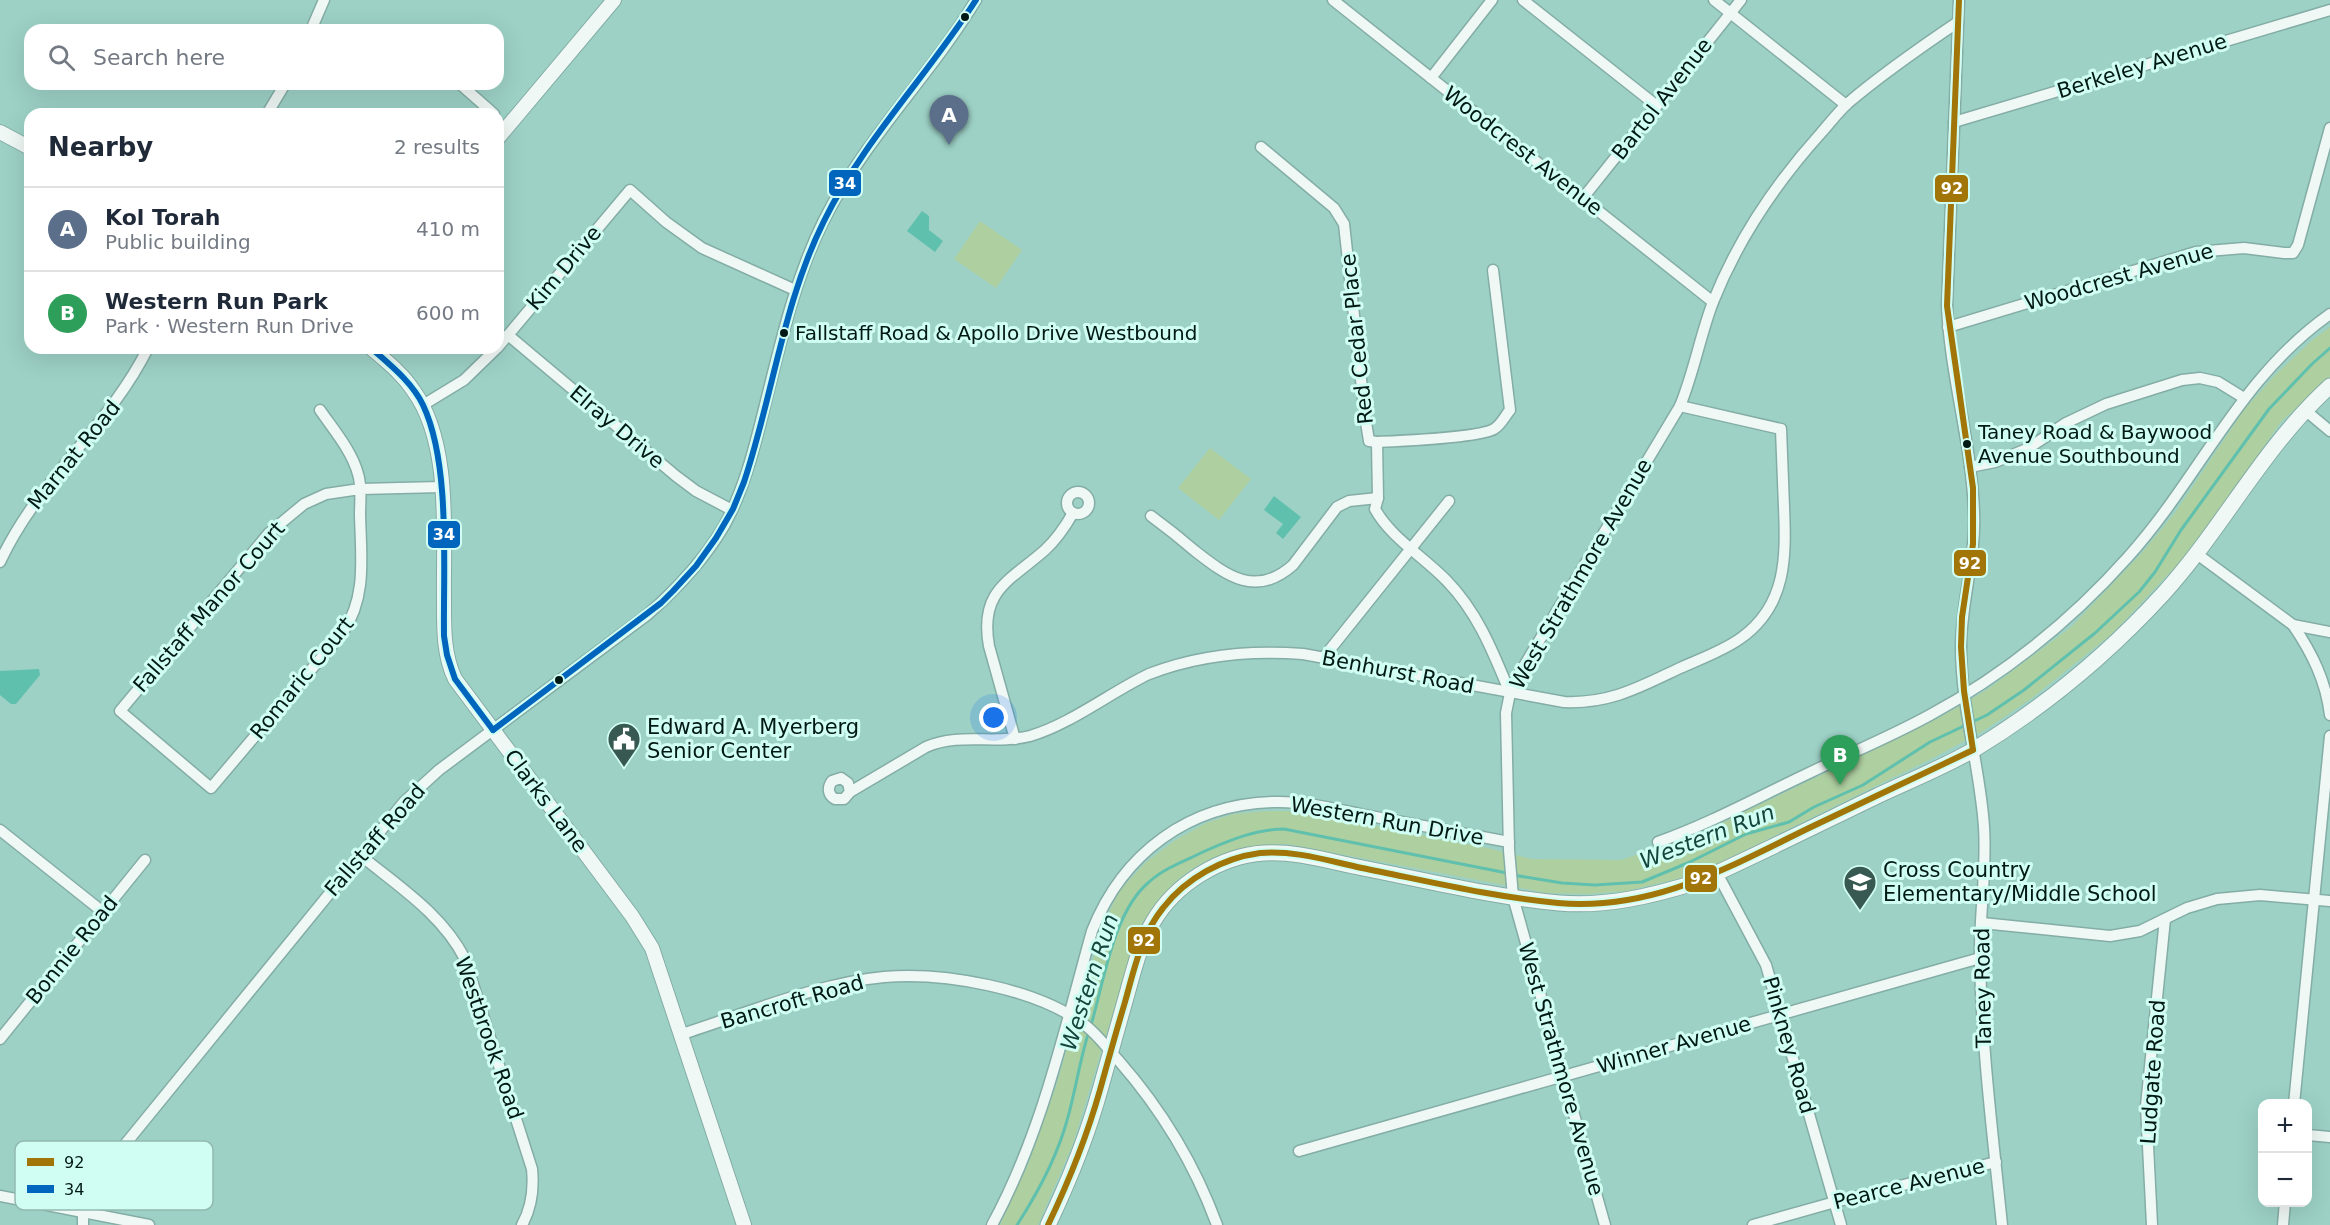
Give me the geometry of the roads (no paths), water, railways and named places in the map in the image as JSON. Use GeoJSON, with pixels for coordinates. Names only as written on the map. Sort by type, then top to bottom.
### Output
{"type":"FeatureCollection","features":[{"type":"Feature","properties":{"kind":"main road"},"geometry":{"type":"LineString","coordinates":[[1048,1225],[1089,1126],[1106,1045],[1137,959],[1154,920],[1168,901],[1187,884],[1224,862],[1265,853],[1296,855],[1513,890],[1559,903],[1616,902],[1663,892],[1717,873],[1973,750],[2044,702],[2111,648],[2164,593],[2197,554],[2274,445],[2330,386]]}},
{"type":"Feature","properties":{"kind":"street"},"geometry":{"type":"LineString","coordinates":[[313,24],[324,0]]}},
{"type":"Feature","properties":{"kind":"street"},"geometry":{"type":"LineString","coordinates":[[504,120],[614,0]]}},
{"type":"Feature","properties":{"kind":"street","name":"Fallstaff Road"},"geometry":{"type":"LineString","coordinates":[[128,1141],[360,855],[421,784],[647,615],[672,593],[707,552],[732,510],[752,456],[795,290],[823,221],[849,176],[976,0]]}},
{"type":"Feature","properties":{"kind":"street","name":"Woodcrest Avenue"},"geometry":{"type":"LineString","coordinates":[[1333,0],[1713,302]]}},
{"type":"Feature","properties":{"kind":"street"},"geometry":{"type":"LineString","coordinates":[[1431,78],[1492,0]]}},
{"type":"Feature","properties":{"kind":"street"},"geometry":{"type":"LineString","coordinates":[[1523,0],[1657,106]]}},
{"type":"Feature","properties":{"kind":"street"},"geometry":{"type":"LineString","coordinates":[[1714,0],[1846,105]]}},
{"type":"Feature","properties":{"kind":"street","name":"Bartol Avenue"},"geometry":{"type":"LineString","coordinates":[[1583,198],[1741,0]]}},
{"type":"Feature","properties":{"kind":"street","name":"Taney Road"},"geometry":{"type":"LineString","coordinates":[[1959,0],[1947,306],[1948,327],[1970,467],[1974,535],[1961,634],[1964,695],[1984,827],[1985,868],[1980,958],[1984,1054],[2002,1225]]}},
{"type":"Feature","properties":{"kind":"street","name":"Berkeley Avenue"},"geometry":{"type":"LineString","coordinates":[[1954,122],[2330,10]]}},
{"type":"Feature","properties":{"kind":"street","name":"West Strathmore Avenue"},"geometry":{"type":"LineString","coordinates":[[1605,1225],[1513,890],[1509,856],[1506,713],[1510,693],[1680,406],[1713,302],[1741,244],[1781,180],[1846,105],[1907,57],[1958,22]]}},
{"type":"Feature","properties":{"kind":"street"},"geometry":{"type":"LineString","coordinates":[[271,108],[281,90]]}},
{"type":"Feature","properties":{"kind":"street"},"geometry":{"type":"LineString","coordinates":[[467,90],[487,108]]}},
{"type":"Feature","properties":{"kind":"street","name":"Woodcrest Avenue"},"geometry":{"type":"LineString","coordinates":[[1948,327],[2196,252],[2244,248],[2293,252],[2298,245],[2330,128]]}},
{"type":"Feature","properties":{"kind":"street"},"geometry":{"type":"LineString","coordinates":[[0,132],[24,145]]}},
{"type":"Feature","properties":{"kind":"street","name":"Red Cedar Place"},"geometry":{"type":"LineString","coordinates":[[1261,147],[1341,216],[1346,231],[1367,433],[1369,441],[1377,442],[1378,498],[1375,509],[1389,529],[1449,582],[1473,612],[1491,645],[1510,693]]}},
{"type":"Feature","properties":{"kind":"street","name":"Kim Drive"},"geometry":{"type":"LineString","coordinates":[[504,340],[630,190],[666,222],[702,248],[795,290]]}},
{"type":"Feature","properties":{"kind":"street"},"geometry":{"type":"LineString","coordinates":[[1377,442],[1486,432],[1498,425],[1510,410],[1493,270]]}},
{"type":"Feature","properties":{"kind":"street"},"geometry":{"type":"LineString","coordinates":[[1658,842],[1714,819],[1928,716],[2025,654],[2080,607],[2128,557],[2170,505],[2244,398],[2291,346],[2330,314]]}},
{"type":"Feature","properties":{"kind":"street","name":"Elray Drive"},"geometry":{"type":"LineString","coordinates":[[508,335],[686,484],[732,510]]}},
{"type":"Feature","properties":{"kind":"street","name":"Marnat Road"},"geometry":{"type":"LineString","coordinates":[[0,562],[28,511],[125,390],[145,354]]}},
{"type":"Feature","properties":{"kind":"street","name":"Clarks Lane"},"geometry":{"type":"LineString","coordinates":[[378,354],[402,376],[423,405],[437,443],[441,487],[444,636],[447,656],[455,680],[644,933],[659,964],[744,1225]]}},
{"type":"Feature","properties":{"kind":"street","name":"Kim Drive"},"geometry":{"type":"LineString","coordinates":[[423,405],[464,380],[492,354]]}},
{"type":"Feature","properties":{"kind":"street"},"geometry":{"type":"LineString","coordinates":[[1970,467],[1995,462],[2027,449],[2066,423],[2106,404],[2182,380],[2209,379],[2244,398]]}},
{"type":"Feature","properties":{"kind":"street","name":"Benhurst Road"},"geometry":{"type":"LineString","coordinates":[[850,792],[939,741],[964,738],[1015,739],[1043,732],[1132,682],[1166,667],[1220,656],[1276,652],[1324,657],[1564,702],[1594,702],[1626,693],[1729,645],[1751,629],[1760,620],[1775,596],[1784,568],[1781,429],[1680,406]]}},
{"type":"Feature","properties":{"kind":"street","name":"Romaric Court"},"geometry":{"type":"LineString","coordinates":[[120,711],[211,788],[343,632],[356,611],[362,574],[360,489],[358,474],[352,459],[320,410]]}},
{"type":"Feature","properties":{"kind":"street"},"geometry":{"type":"LineString","coordinates":[[2305,410],[2330,431]]}},
{"type":"Feature","properties":{"kind":"street","name":"Fallstaff Manor Court"},"geometry":{"type":"LineString","coordinates":[[120,711],[280,522],[315,499],[340,491],[441,487]]}},
{"type":"Feature","properties":{"kind":"street"},"geometry":{"type":"LineString","coordinates":[[1151,516],[1219,570],[1239,580],[1256,582],[1265,581],[1285,572],[1343,502],[1378,498]]}},
{"type":"Feature","properties":{"kind":"street"},"geometry":{"type":"LineString","coordinates":[[1324,657],[1449,501]]}},
{"type":"Feature","properties":{"kind":"street"},"geometry":{"type":"LineString","coordinates":[[1015,739],[987,634],[989,609],[1005,582],[1055,540],[1073,513]]}},
{"type":"Feature","properties":{"kind":"street"},"geometry":{"type":"LineString","coordinates":[[2197,554],[2293,625],[2316,663],[2330,715]]}},
{"type":"Feature","properties":{"kind":"street"},"geometry":{"type":"LineString","coordinates":[[2293,625],[2330,632]]}},
{"type":"Feature","properties":{"kind":"street"},"geometry":{"type":"LineString","coordinates":[[2294,1099],[2329,765],[2330,736]]}},
{"type":"Feature","properties":{"kind":"street","name":"Western Run Drive"},"geometry":{"type":"LineString","coordinates":[[992,1225],[1019,1173],[1030,1145],[1092,931],[1107,898],[1117,883],[1140,855],[1156,843],[1214,812],[1257,803],[1295,803],[1509,842]]}},
{"type":"Feature","properties":{"kind":"street"},"geometry":{"type":"LineString","coordinates":[[0,830],[102,912]]}},
{"type":"Feature","properties":{"kind":"street","name":"Westbrook Road"},"geometry":{"type":"LineString","coordinates":[[360,855],[438,920],[465,959],[532,1169],[532,1201],[522,1225]]}},
{"type":"Feature","properties":{"kind":"street","name":"Bonnie Road"},"geometry":{"type":"LineString","coordinates":[[0,1039],[144,860]]}},
{"type":"Feature","properties":{"kind":"street","name":"Pinkney Road"},"geometry":{"type":"LineString","coordinates":[[1717,873],[1766,965],[1841,1225]]}},
{"type":"Feature","properties":{"kind":"street"},"geometry":{"type":"LineString","coordinates":[[1982,922],[2110,936],[2139,931],[2199,903],[2238,896],[2330,901]]}},
{"type":"Feature","properties":{"kind":"street","name":"Ludgate Road"},"geometry":{"type":"LineString","coordinates":[[2152,1225],[2146,1106],[2165,919]]}},
{"type":"Feature","properties":{"kind":"street","name":"Winner Avenue"},"geometry":{"type":"LineString","coordinates":[[1299,1151],[1980,958]]}},
{"type":"Feature","properties":{"kind":"street","name":"Bancroft Road"},"geometry":{"type":"LineString","coordinates":[[682,1034],[815,992],[884,977],[925,977],[980,983],[1017,993],[1083,1023],[1106,1045],[1145,1092],[1162,1117],[1190,1166],[1217,1225]]}},
{"type":"Feature","properties":{"kind":"street"},"geometry":{"type":"LineString","coordinates":[[2312,1135],[2330,1137]]}},
{"type":"Feature","properties":{"kind":"street","name":"Pearce Avenue"},"geometry":{"type":"LineString","coordinates":[[1753,1225],[1834,1202],[1996,1162]]}},
{"type":"Feature","properties":{"kind":"street"},"geometry":{"type":"LineString","coordinates":[[0,1196],[15,1199]]}},
{"type":"Feature","properties":{"kind":"street"},"geometry":{"type":"LineString","coordinates":[[2283,1225],[2285,1207]]}},
{"type":"Feature","properties":{"kind":"street"},"geometry":{"type":"LineString","coordinates":[[72,1210],[149,1225]]}},
{"type":"Feature","properties":{"kind":"street"},"geometry":{"type":"LineString","coordinates":[[82,1212],[84,1225]]}},
{"type":"Feature","properties":{"kind":"waterway","name":"Western Run"},"geometry":{"type":"LineString","coordinates":[[1972,722],[1987,715],[2024,690],[2095,633],[2139,592],[2269,409],[2330,348]]}},
{"type":"Feature","properties":{"kind":"waterway","name":"Western Run"},"geometry":{"type":"LineString","coordinates":[[1513,875],[1562,883],[1595,885],[1642,882],[1690,862],[1746,834],[1789,822],[1814,807],[1863,785],[1930,742],[1966,725]]}},
{"type":"Feature","properties":{"kind":"waterway","name":"Western Run"},"geometry":{"type":"LineString","coordinates":[[1091,1025],[1118,929],[1137,895],[1149,882],[1169,868],[1234,839],[1254,833],[1284,829],[1507,873]]}},
{"type":"Feature","properties":{"kind":"waterway","name":"Western Run"},"geometry":{"type":"LineString","coordinates":[[1017,1225],[1040,1186],[1059,1145],[1089,1031]]}},
{"type":"Feature","properties":{"kind":"place","name":"Kol Torah"},"geometry":{"type":"Point","coordinates":[949,145]}},
{"type":"Feature","properties":{"kind":"place","name":"Fallstaff Road & Apollo Drive Westbound"},"geometry":{"type":"Point","coordinates":[784,333]}},
{"type":"Feature","properties":{"kind":"place","name":"Taney Road & Baywood Avenue Southbound"},"geometry":{"type":"Point","coordinates":[1967,444]}},
{"type":"Feature","properties":{"kind":"place","name":"Edward A. Myerberg Senior Center"},"geometry":{"type":"Point","coordinates":[624,768]}},
{"type":"Feature","properties":{"kind":"place","name":"Western Run Park"},"geometry":{"type":"Point","coordinates":[1840,785]}},
{"type":"Feature","properties":{"kind":"place","name":"Cross Country Elementary/Middle School"},"geometry":{"type":"Point","coordinates":[1860,911]}}]}
